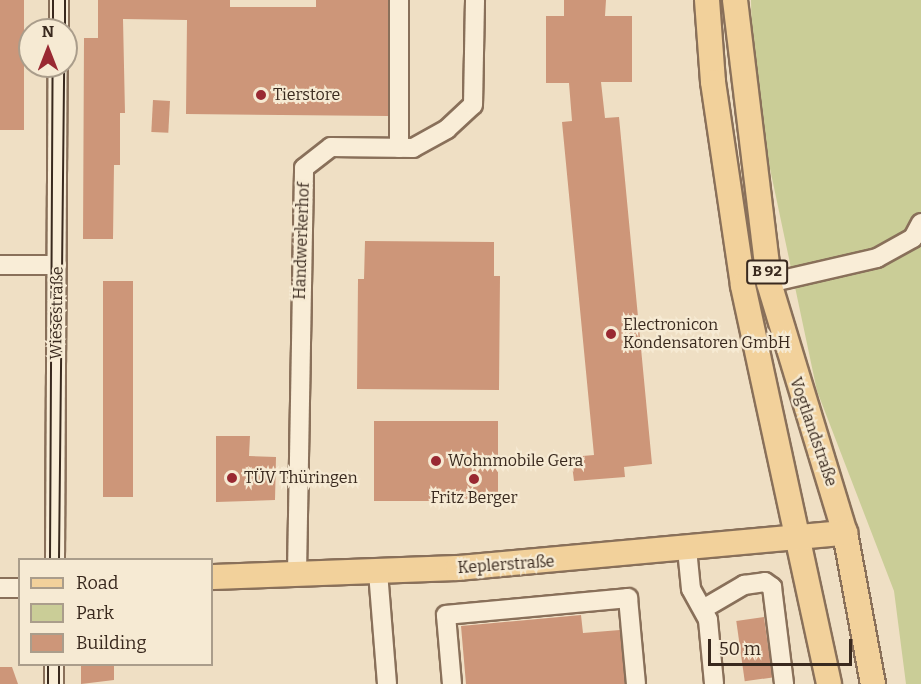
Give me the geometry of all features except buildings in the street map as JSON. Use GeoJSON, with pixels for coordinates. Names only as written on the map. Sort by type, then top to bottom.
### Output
{"type":"FeatureCollection","features":[{"type":"Feature","properties":{"kind":"main road","name":"Vogtlandstraße"},"geometry":{"type":"LineString","coordinates":[[707,0],[715,94],[743,286],[829,684]]}},
{"type":"Feature","properties":{"kind":"main road","name":"Vogtlandstraße"},"geometry":{"type":"LineString","coordinates":[[735,0],[769,283],[845,533],[873,684]]}},
{"type":"Feature","properties":{"kind":"main road","name":"Keplerstraße"},"geometry":{"type":"LineString","coordinates":[[213,577],[378,572],[687,549],[845,533]]}},
{"type":"Feature","properties":{"kind":"street"},"geometry":{"type":"LineString","coordinates":[[59,0],[59,18]]}},
{"type":"Feature","properties":{"kind":"street"},"geometry":{"type":"LineString","coordinates":[[399,0],[399,148]]}},
{"type":"Feature","properties":{"kind":"street","name":"Handwerkerhof"},"geometry":{"type":"LineString","coordinates":[[297,573],[304,168],[331,147],[413,148],[447,129],[473,105],[475,0]]}},
{"type":"Feature","properties":{"kind":"street","name":"Wiesestraße"},"geometry":{"type":"LineString","coordinates":[[54,558],[58,78]]}},
{"type":"Feature","properties":{"kind":"street"},"geometry":{"type":"LineString","coordinates":[[769,283],[876,258],[913,238],[921,223]]}},
{"type":"Feature","properties":{"kind":"street"},"geometry":{"type":"LineString","coordinates":[[0,265],[57,265]]}},
{"type":"Feature","properties":{"kind":"street"},"geometry":{"type":"LineString","coordinates":[[687,549],[691,589],[703,609],[714,684]]}},
{"type":"Feature","properties":{"kind":"street"},"geometry":{"type":"LineString","coordinates":[[378,572],[387,684]]}},
{"type":"Feature","properties":{"kind":"street"},"geometry":{"type":"LineString","coordinates":[[703,609],[744,585],[765,582],[772,587],[784,684]]}},
{"type":"Feature","properties":{"kind":"street"},"geometry":{"type":"LineString","coordinates":[[0,588],[18,588]]}},
{"type":"Feature","properties":{"kind":"street"},"geometry":{"type":"LineString","coordinates":[[452,684],[446,615],[628,598],[636,684]]}},
{"type":"Feature","properties":{"kind":"street"},"geometry":{"type":"LineString","coordinates":[[54,666],[54,684]]}},
{"type":"Feature","properties":{"kind":"green space"},"geometry":{"type":"Polygon","coordinates":[[[751,0],[921,0],[921,684],[906,684],[894,591],[817,391],[769,164],[752,50],[751,0]]]}},
{"type":"Feature","properties":{"kind":"tram line"},"geometry":{"type":"LineString","coordinates":[[53,0],[53,18]]}},
{"type":"Feature","properties":{"kind":"tram line"},"geometry":{"type":"LineString","coordinates":[[65,0],[65,18]]}},
{"type":"Feature","properties":{"kind":"tram line"},"geometry":{"type":"LineString","coordinates":[[50,558],[53,78]]}},
{"type":"Feature","properties":{"kind":"tram line"},"geometry":{"type":"LineString","coordinates":[[59,558],[64,78]]}},
{"type":"Feature","properties":{"kind":"tram line"},"geometry":{"type":"LineString","coordinates":[[48,666],[48,684]]}},
{"type":"Feature","properties":{"kind":"tram line"},"geometry":{"type":"LineString","coordinates":[[59,666],[59,684]]}},
{"type":"Feature","properties":{"kind":"place","name":"Tierstore"},"geometry":{"type":"Point","coordinates":[261,95]}},
{"type":"Feature","properties":{"kind":"place","name":"Electronicon Kondensatoren GmbH"},"geometry":{"type":"Point","coordinates":[611,334]}},
{"type":"Feature","properties":{"kind":"place","name":"Wohnmobile Gera"},"geometry":{"type":"Point","coordinates":[436,461]}},
{"type":"Feature","properties":{"kind":"place","name":"TÜV Thüringen"},"geometry":{"type":"Point","coordinates":[232,478]}},
{"type":"Feature","properties":{"kind":"place","name":"Fritz Berger"},"geometry":{"type":"Point","coordinates":[474,479]}}]}
